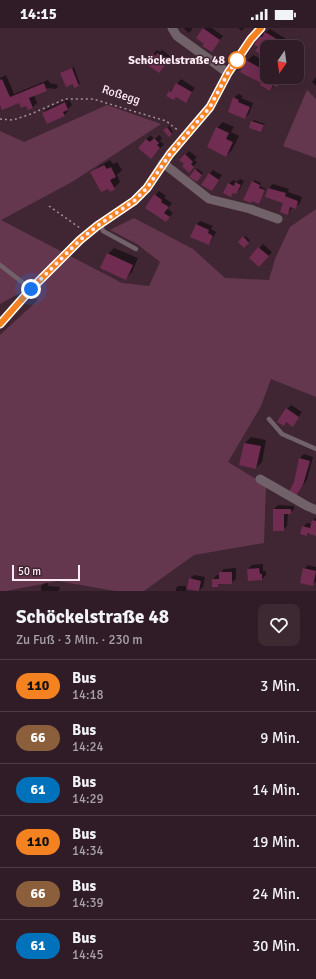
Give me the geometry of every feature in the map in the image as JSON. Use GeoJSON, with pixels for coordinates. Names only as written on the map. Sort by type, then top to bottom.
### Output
{"type":"FeatureCollection","features":[{"type":"Feature","properties":{"kind":"street"},"geometry":{"type":"LineString","coordinates":[[172,28],[177,36],[228,73]]}},
{"type":"Feature","properties":{"kind":"street"},"geometry":{"type":"LineString","coordinates":[[0,324],[31,289],[88,233],[100,223],[134,201],[147,188],[185,136],[210,107],[228,73],[251,39],[261,28]]}},
{"type":"Feature","properties":{"kind":"street"},"geometry":{"type":"LineString","coordinates":[[164,163],[209,199],[250,209],[278,219]]}},
{"type":"Feature","properties":{"kind":"street"},"geometry":{"type":"LineString","coordinates":[[260,479],[316,510]]}},
{"type":"Feature","properties":{"kind":"lane"},"geometry":{"type":"LineString","coordinates":[[100,223],[103,231],[136,249]]}},
{"type":"Feature","properties":{"kind":"lane"},"geometry":{"type":"LineString","coordinates":[[0,265],[31,289]]}},
{"type":"Feature","properties":{"kind":"lane"},"geometry":{"type":"LineString","coordinates":[[269,419],[282,434],[316,450]]}},
{"type":"Feature","properties":{"kind":"path","name":"Roßegg"},"geometry":{"type":"LineString","coordinates":[[0,119],[13,120],[65,99],[93,99],[166,120],[185,136]]}},
{"type":"Feature","properties":{"kind":"path"},"geometry":{"type":"LineString","coordinates":[[49,206],[88,233]]}},
{"type":"Feature","properties":{"kind":"shaded area"},"geometry":{"type":"Polygon","coordinates":[[[307,90],[316,99],[316,158],[283,146],[307,90]]]}},
{"type":"Feature","properties":{"kind":"shaded area"},"geometry":{"type":"Polygon","coordinates":[[[107,105],[161,124],[72,182],[1,220],[122,283],[149,286],[160,262],[137,244],[110,230],[134,218],[193,249],[225,278],[269,280],[275,259],[290,227],[316,209],[316,397],[271,379],[261,406],[228,462],[266,485],[264,543],[194,555],[144,591],[115,591],[58,581],[0,591],[0,335],[38,300],[22,292],[0,304],[0,131],[24,142],[107,105]]]}},
{"type":"Feature","properties":{"kind":"building"},"geometry":{"type":"Polygon","coordinates":[[[203,28],[220,40],[212,52],[202,46],[204,44],[196,38],[203,28]]]}},
{"type":"Feature","properties":{"kind":"building"},"geometry":{"type":"Polygon","coordinates":[[[265,32],[278,40],[260,40],[260,54],[255,51],[258,47],[254,45],[259,36],[262,37],[265,32]]]}},
{"type":"Feature","properties":{"kind":"building"},"geometry":{"type":"Polygon","coordinates":[[[152,53],[156,56],[157,53],[168,61],[159,73],[145,63],[152,53]]]}},
{"type":"Feature","properties":{"kind":"building"},"geometry":{"type":"Polygon","coordinates":[[[246,60],[260,68],[260,82],[240,72],[246,60]]]}},
{"type":"Feature","properties":{"kind":"building"},"geometry":{"type":"Polygon","coordinates":[[[72,68],[79,86],[74,88],[73,84],[66,87],[60,73],[72,68]]]}},
{"type":"Feature","properties":{"kind":"building"},"geometry":{"type":"Polygon","coordinates":[[[2,79],[10,97],[44,83],[47,91],[29,98],[33,108],[28,110],[26,106],[21,108],[19,103],[2,110],[0,105],[0,80],[2,79]]]}},
{"type":"Feature","properties":{"kind":"building"},"geometry":{"type":"Polygon","coordinates":[[[176,83],[192,92],[186,103],[176,97],[174,100],[166,96],[169,91],[171,92],[176,83]]]}},
{"type":"Feature","properties":{"kind":"building"},"geometry":{"type":"Polygon","coordinates":[[[279,84],[277,87],[273,85],[270,91],[260,85],[279,84]]]}},
{"type":"Feature","properties":{"kind":"building"},"geometry":{"type":"Polygon","coordinates":[[[233,97],[239,100],[238,102],[250,107],[245,119],[228,112],[233,97]]]}},
{"type":"Feature","properties":{"kind":"building"},"geometry":{"type":"Polygon","coordinates":[[[65,102],[68,110],[63,112],[65,116],[47,124],[42,113],[65,102]]]}},
{"type":"Feature","properties":{"kind":"building"},"geometry":{"type":"Polygon","coordinates":[[[251,121],[264,125],[261,132],[249,128],[251,121]]]}},
{"type":"Feature","properties":{"kind":"building"},"geometry":{"type":"Polygon","coordinates":[[[167,127],[172,134],[169,137],[163,130],[167,127]]]}},
{"type":"Feature","properties":{"kind":"building"},"geometry":{"type":"Polygon","coordinates":[[[216,127],[229,133],[226,139],[233,142],[226,157],[207,147],[216,127]]]}},
{"type":"Feature","properties":{"kind":"building"},"geometry":{"type":"Polygon","coordinates":[[[154,138],[159,143],[157,145],[160,148],[151,159],[138,148],[146,139],[150,142],[154,138]]]}},
{"type":"Feature","properties":{"kind":"building"},"geometry":{"type":"Polygon","coordinates":[[[185,154],[193,162],[191,164],[194,167],[189,173],[182,166],[184,164],[179,160],[185,154]]]}},
{"type":"Feature","properties":{"kind":"building"},"geometry":{"type":"Polygon","coordinates":[[[104,165],[107,169],[111,167],[116,177],[110,180],[115,189],[110,192],[108,189],[101,192],[90,172],[104,165]]]}},
{"type":"Feature","properties":{"kind":"building"},"geometry":{"type":"Polygon","coordinates":[[[195,169],[202,175],[197,182],[189,177],[195,169]]]}},
{"type":"Feature","properties":{"kind":"building"},"geometry":{"type":"Polygon","coordinates":[[[209,173],[219,180],[212,191],[201,185],[209,173]]]}},
{"type":"Feature","properties":{"kind":"building"},"geometry":{"type":"Polygon","coordinates":[[[252,181],[260,185],[259,188],[265,190],[259,204],[252,201],[251,203],[243,200],[252,181]]]}},
{"type":"Feature","properties":{"kind":"building"},"geometry":{"type":"Polygon","coordinates":[[[235,182],[241,185],[236,194],[233,193],[231,197],[223,193],[228,183],[234,186],[235,182]]]}},
{"type":"Feature","properties":{"kind":"building"},"geometry":{"type":"Polygon","coordinates":[[[268,188],[286,193],[285,196],[298,201],[296,209],[290,207],[288,215],[280,212],[283,203],[265,197],[268,188]]]}},
{"type":"Feature","properties":{"kind":"building"},"geometry":{"type":"Polygon","coordinates":[[[154,194],[162,200],[161,202],[169,207],[164,213],[170,217],[166,222],[145,208],[154,194]]]}},
{"type":"Feature","properties":{"kind":"building"},"geometry":{"type":"Polygon","coordinates":[[[196,224],[209,230],[208,233],[213,236],[209,245],[190,237],[196,224]]]}},
{"type":"Feature","properties":{"kind":"building"},"geometry":{"type":"Polygon","coordinates":[[[243,236],[249,243],[244,248],[238,242],[243,236]]]}},
{"type":"Feature","properties":{"kind":"building"},"geometry":{"type":"Polygon","coordinates":[[[258,247],[269,256],[259,267],[249,258],[258,247]]]}},
{"type":"Feature","properties":{"kind":"building"},"geometry":{"type":"Polygon","coordinates":[[[107,253],[133,265],[126,280],[100,268],[107,253]]]}},
{"type":"Feature","properties":{"kind":"building"},"geometry":{"type":"Polygon","coordinates":[[[286,408],[299,417],[293,427],[286,422],[284,426],[277,422],[286,408]]]}},
{"type":"Feature","properties":{"kind":"building"},"geometry":{"type":"Polygon","coordinates":[[[244,443],[261,446],[256,469],[239,465],[244,443]]]}},
{"type":"Feature","properties":{"kind":"building"},"geometry":{"type":"Polygon","coordinates":[[[299,458],[310,461],[303,485],[296,496],[289,492],[294,482],[299,458]]]}},
{"type":"Feature","properties":{"kind":"building"},"geometry":{"type":"Polygon","coordinates":[[[273,509],[291,509],[291,514],[284,514],[284,531],[273,531],[273,509]]]}},
{"type":"Feature","properties":{"kind":"building"},"geometry":{"type":"Polygon","coordinates":[[[312,520],[316,521],[316,536],[307,533],[307,536],[300,534],[302,526],[310,528],[312,520]]]}},
{"type":"Feature","properties":{"kind":"building"},"geometry":{"type":"Polygon","coordinates":[[[259,568],[260,574],[262,574],[262,580],[248,581],[247,569],[259,568]]]}},
{"type":"Feature","properties":{"kind":"building"},"geometry":{"type":"Polygon","coordinates":[[[303,568],[316,571],[313,586],[300,583],[303,568]]]}},
{"type":"Feature","properties":{"kind":"building"},"geometry":{"type":"Polygon","coordinates":[[[219,572],[232,572],[232,584],[218,584],[218,587],[212,587],[212,579],[219,579],[219,572]]]}},
{"type":"Feature","properties":{"kind":"building"},"geometry":{"type":"Polygon","coordinates":[[[189,578],[201,581],[199,591],[187,589],[189,578]]]}},
{"type":"Feature","properties":{"kind":"bus line","name":"110"},"geometry":{"type":"LineString","coordinates":[[0,324],[31,289],[80,240],[120,209],[134,201],[147,188],[154,175],[170,154],[210,107],[228,73],[251,39],[261,28]]}},
{"type":"Feature","properties":{"kind":"place","name":"Schöckelstraße 48"},"geometry":{"type":"Point","coordinates":[237,60]}},
{"type":"Feature","properties":{"kind":"route"},"geometry":{"type":"LineString","coordinates":[[31,289],[80,240],[120,209],[134,201],[147,188],[154,175],[170,154],[210,107],[228,73],[237,60]]}}]}
